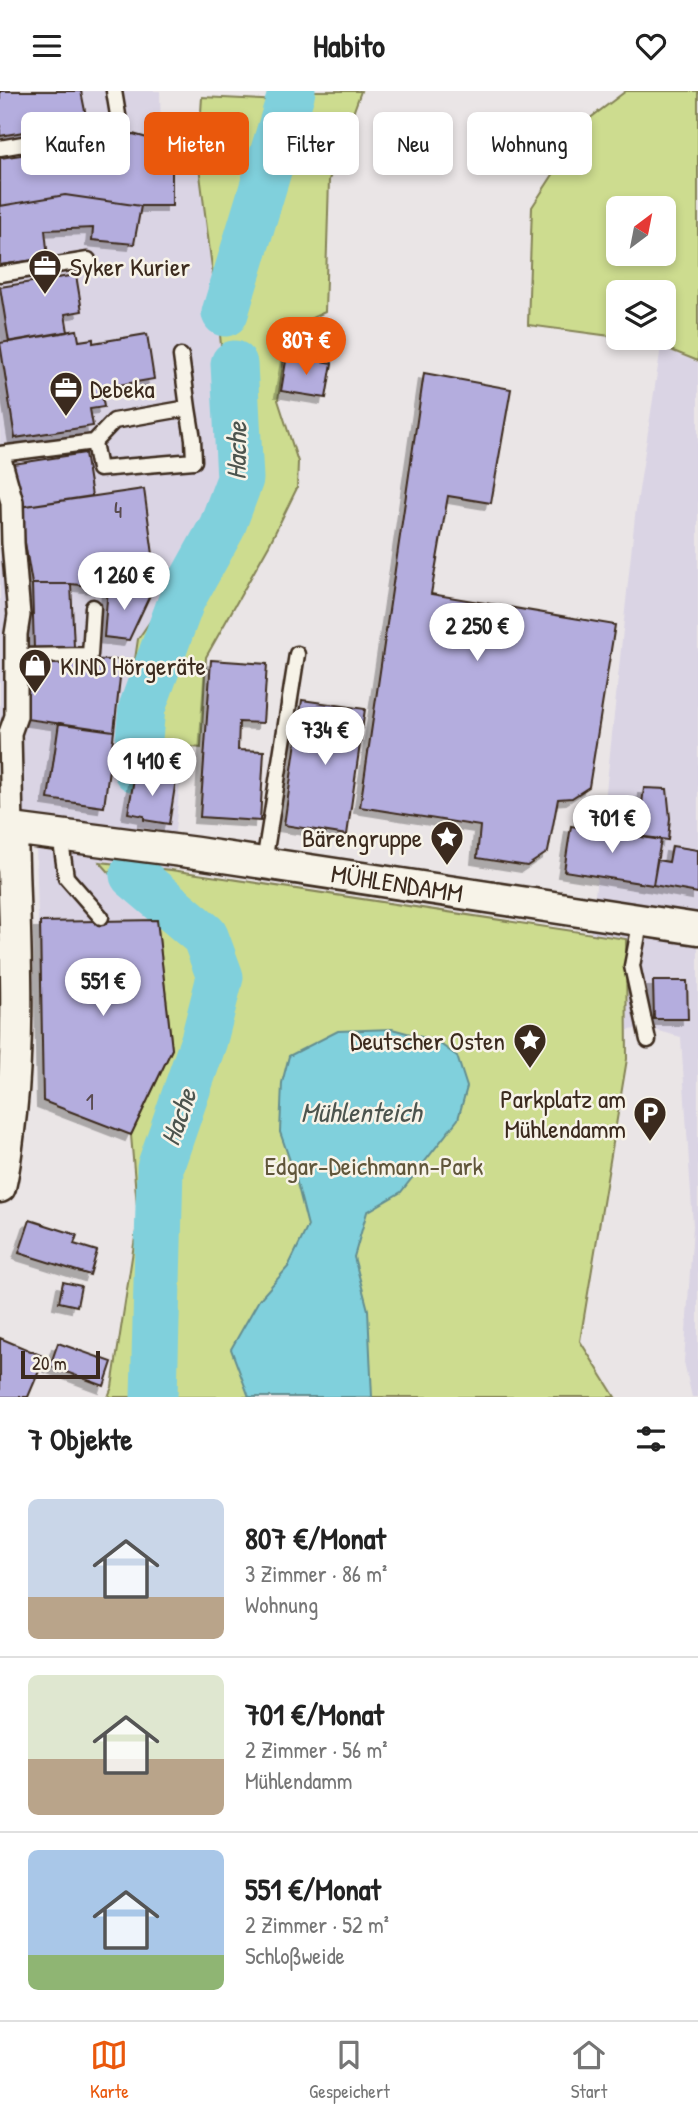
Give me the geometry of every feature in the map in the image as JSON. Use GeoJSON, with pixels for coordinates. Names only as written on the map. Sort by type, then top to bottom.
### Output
{"type":"FeatureCollection","features":[{"type":"Feature","properties":{"kind":"street"},"geometry":{"type":"LineString","coordinates":[[0,457],[12,502],[9,594],[19,615],[16,634],[16,716],[10,733],[6,827],[16,985],[15,1073],[5,1168],[0,1187]]}},
{"type":"Feature","properties":{"kind":"street","name":"MÜHLENDAMM"},"geometry":{"type":"LineString","coordinates":[[6,827],[197,853],[698,929]]}},
{"type":"Feature","properties":{"kind":"lane"},"geometry":{"type":"LineString","coordinates":[[0,148],[120,127],[114,91]]}},
{"type":"Feature","properties":{"kind":"lane"},"geometry":{"type":"LineString","coordinates":[[0,274],[88,260]]}},
{"type":"Feature","properties":{"kind":"lane"},"geometry":{"type":"LineString","coordinates":[[94,442],[99,469],[194,461],[181,356]]}},
{"type":"Feature","properties":{"kind":"lane"},"geometry":{"type":"LineString","coordinates":[[0,457],[94,442],[114,421],[188,408]]}},
{"type":"Feature","properties":{"kind":"lane"},"geometry":{"type":"LineString","coordinates":[[16,656],[90,655],[93,607]]}},
{"type":"Feature","properties":{"kind":"lane"},"geometry":{"type":"LineString","coordinates":[[264,863],[297,654]]}},
{"type":"Feature","properties":{"kind":"lane"},"geometry":{"type":"LineString","coordinates":[[60,835],[66,877],[101,917]]}},
{"type":"Feature","properties":{"kind":"lane"},"geometry":{"type":"LineString","coordinates":[[641,919],[632,967],[648,1040]]}},
{"type":"Feature","properties":{"kind":"shaded area"},"geometry":{"type":"Polygon","coordinates":[[[0,91],[160,91],[160,112],[144,112],[144,175],[200,175],[218,314],[234,480],[194,564],[182,764],[171,870],[101,862],[139,906],[157,920],[172,1049],[131,1135],[43,1101],[36,845],[0,819],[0,91]]]}},
{"type":"Feature","properties":{"kind":"shaded area"},"geometry":{"type":"Polygon","coordinates":[[[661,350],[668,350],[698,362],[698,1397],[692,1397],[684,1362],[693,1226],[681,1037],[648,1028],[628,1030],[626,939],[591,934],[635,516],[661,350]]]}},
{"type":"Feature","properties":{"kind":"green space"},"geometry":{"type":"Polygon","coordinates":[[[303,91],[361,91],[353,112],[263,112],[263,175],[331,175],[325,312],[288,329],[278,400],[298,462],[297,488],[269,545],[206,657],[201,748],[123,740],[138,639],[175,585],[194,564],[234,480],[218,314],[200,175],[249,175],[249,112],[201,112],[202,97],[302,102],[303,91]]]}},
{"type":"Feature","properties":{"kind":"green space"},"geometry":{"type":"Polygon","coordinates":[[[626,91],[698,91],[698,361],[671,350],[676,350],[676,280],[606,280],[606,335],[528,325],[532,207],[553,175],[592,175],[592,117],[626,91]]]}},
{"type":"Feature","properties":{"kind":"green space","name":"Edgar-Deichmann-Park"},"geometry":{"type":"Polygon","coordinates":[[[100,862],[171,870],[626,939],[627,1059],[580,1341],[615,1397],[108,1397],[112,1387],[138,1218],[131,1135],[172,1049],[157,920],[139,906],[100,862]]]}},
{"type":"Feature","properties":{"kind":"water","name":"Mühlenteich"},"geometry":{"type":"Polygon","coordinates":[[[392,1029],[436,1041],[457,1056],[467,1087],[458,1119],[401,1192],[367,1212],[354,1257],[368,1310],[372,1397],[249,1397],[231,1349],[259,1300],[288,1267],[308,1226],[295,1175],[280,1132],[282,1083],[289,1056],[338,1031],[392,1029]]]}},
{"type":"Feature","properties":{"kind":"building"},"geometry":{"type":"Polygon","coordinates":[[[0,91],[81,91],[85,112],[21,112],[21,132],[0,136],[0,91]]]}},
{"type":"Feature","properties":{"kind":"building"},"geometry":{"type":"Polygon","coordinates":[[[130,135],[144,137],[144,175],[172,175],[172,206],[141,206],[65,195],[0,206],[0,158],[21,155],[21,175],[130,175],[130,135]]]}},
{"type":"Feature","properties":{"kind":"building"},"geometry":{"type":"Polygon","coordinates":[[[65,195],[141,206],[134,244],[92,240],[93,228],[45,230],[48,258],[0,265],[0,206],[65,195]]]}},
{"type":"Feature","properties":{"kind":"building"},"geometry":{"type":"Polygon","coordinates":[[[76,275],[82,311],[65,314],[68,332],[9,342],[0,287],[76,275]]]}},
{"type":"Feature","properties":{"kind":"building"},"geometry":{"type":"Polygon","coordinates":[[[77,330],[79,341],[93,339],[93,343],[147,334],[154,379],[101,388],[104,407],[90,409],[93,426],[15,438],[0,343],[77,330]]]}},
{"type":"Feature","properties":{"kind":"building"},"geometry":{"type":"Polygon","coordinates":[[[287,355],[332,363],[326,398],[281,391],[287,355]]]}},
{"type":"Feature","properties":{"kind":"building"},"geometry":{"type":"Polygon","coordinates":[[[424,373],[511,389],[491,503],[448,496],[431,594],[615,625],[589,787],[572,798],[558,799],[548,852],[527,866],[477,858],[480,826],[360,807],[424,373]]]}},
{"type":"Feature","properties":{"kind":"building"},"geometry":{"type":"Polygon","coordinates":[[[85,453],[92,496],[19,507],[13,464],[85,453]]]}},
{"type":"Feature","properties":{"kind":"building"},"geometry":{"type":"Polygon","coordinates":[[[144,489],[155,569],[151,593],[71,584],[32,584],[19,507],[144,489]]]}},
{"type":"Feature","properties":{"kind":"building"},"geometry":{"type":"Polygon","coordinates":[[[32,584],[71,584],[74,647],[34,649],[32,584]]]}},
{"type":"Feature","properties":{"kind":"building"},"geometry":{"type":"Polygon","coordinates":[[[108,587],[151,593],[129,640],[104,637],[108,587]]]}},
{"type":"Feature","properties":{"kind":"building"},"geometry":{"type":"Polygon","coordinates":[[[31,659],[122,660],[114,731],[26,719],[31,659]]]}},
{"type":"Feature","properties":{"kind":"building"},"geometry":{"type":"Polygon","coordinates":[[[211,660],[267,664],[263,723],[239,722],[238,750],[264,751],[260,821],[200,817],[211,660]]]}},
{"type":"Feature","properties":{"kind":"building"},"geometry":{"type":"Polygon","coordinates":[[[302,700],[365,709],[347,835],[284,825],[302,700]]]}},
{"type":"Feature","properties":{"kind":"building"},"geometry":{"type":"Polygon","coordinates":[[[59,723],[114,731],[104,807],[48,799],[59,723]]]}},
{"type":"Feature","properties":{"kind":"building"},"geometry":{"type":"Polygon","coordinates":[[[135,773],[176,780],[169,824],[144,820],[144,816],[128,813],[135,773]]]}},
{"type":"Feature","properties":{"kind":"building"},"geometry":{"type":"Polygon","coordinates":[[[644,788],[667,789],[670,818],[668,840],[638,836],[644,788]]]}},
{"type":"Feature","properties":{"kind":"building"},"geometry":{"type":"Polygon","coordinates":[[[571,826],[661,840],[653,885],[564,871],[571,826]]]}},
{"type":"Feature","properties":{"kind":"building"},"geometry":{"type":"Polygon","coordinates":[[[672,846],[698,850],[698,893],[653,885],[657,860],[669,862],[672,846]]]}},
{"type":"Feature","properties":{"kind":"building"},"geometry":{"type":"Polygon","coordinates":[[[157,920],[172,1049],[131,1135],[43,1101],[40,922],[157,920]]]}},
{"type":"Feature","properties":{"kind":"building"},"geometry":{"type":"Polygon","coordinates":[[[653,981],[687,981],[688,1019],[654,1019],[653,981]]]}},
{"type":"Feature","properties":{"kind":"building"},"geometry":{"type":"Polygon","coordinates":[[[30,1220],[77,1235],[74,1244],[97,1251],[90,1275],[19,1253],[30,1220]]]}},
{"type":"Feature","properties":{"kind":"building"},"geometry":{"type":"Polygon","coordinates":[[[63,1282],[81,1286],[77,1306],[59,1302],[63,1282]]]}},
{"type":"Feature","properties":{"kind":"building"},"geometry":{"type":"Polygon","coordinates":[[[0,1338],[45,1357],[28,1397],[0,1397],[0,1338]]]}},
{"type":"Feature","properties":{"kind":"building"},"geometry":{"type":"Polygon","coordinates":[[[58,1343],[112,1362],[104,1386],[50,1366],[58,1343]]]}},
{"type":"Feature","properties":{"kind":"waterway","name":"Hache"},"geometry":{"type":"LineString","coordinates":[[225,313],[292,91]]}},
{"type":"Feature","properties":{"kind":"waterway","name":"Hache"},"geometry":{"type":"LineString","coordinates":[[136,769],[142,708],[182,599],[222,527],[240,479],[234,364]]}},
{"type":"Feature","properties":{"kind":"waterway","name":"Hache"},"geometry":{"type":"LineString","coordinates":[[133,875],[205,936],[220,977],[204,1040],[160,1168],[154,1397]]}},
{"type":"Feature","properties":{"kind":"place","name":"Syker Kurier"},"geometry":{"type":"Point","coordinates":[45,296]}},
{"type":"Feature","properties":{"kind":"place","name":"Debeka"},"geometry":{"type":"Point","coordinates":[66,418]}},
{"type":"Feature","properties":{"kind":"place","name":"KIND Hörgeräte"},"geometry":{"type":"Point","coordinates":[35,695]}},
{"type":"Feature","properties":{"kind":"place","name":"Bärengruppe"},"geometry":{"type":"Point","coordinates":[447,867]}},
{"type":"Feature","properties":{"kind":"place","name":"Deutscher Osten"},"geometry":{"type":"Point","coordinates":[530,1070]}},
{"type":"Feature","properties":{"kind":"place","name":"Parkplatz am Mühlendamm"},"geometry":{"type":"Point","coordinates":[650,1143]}}]}
